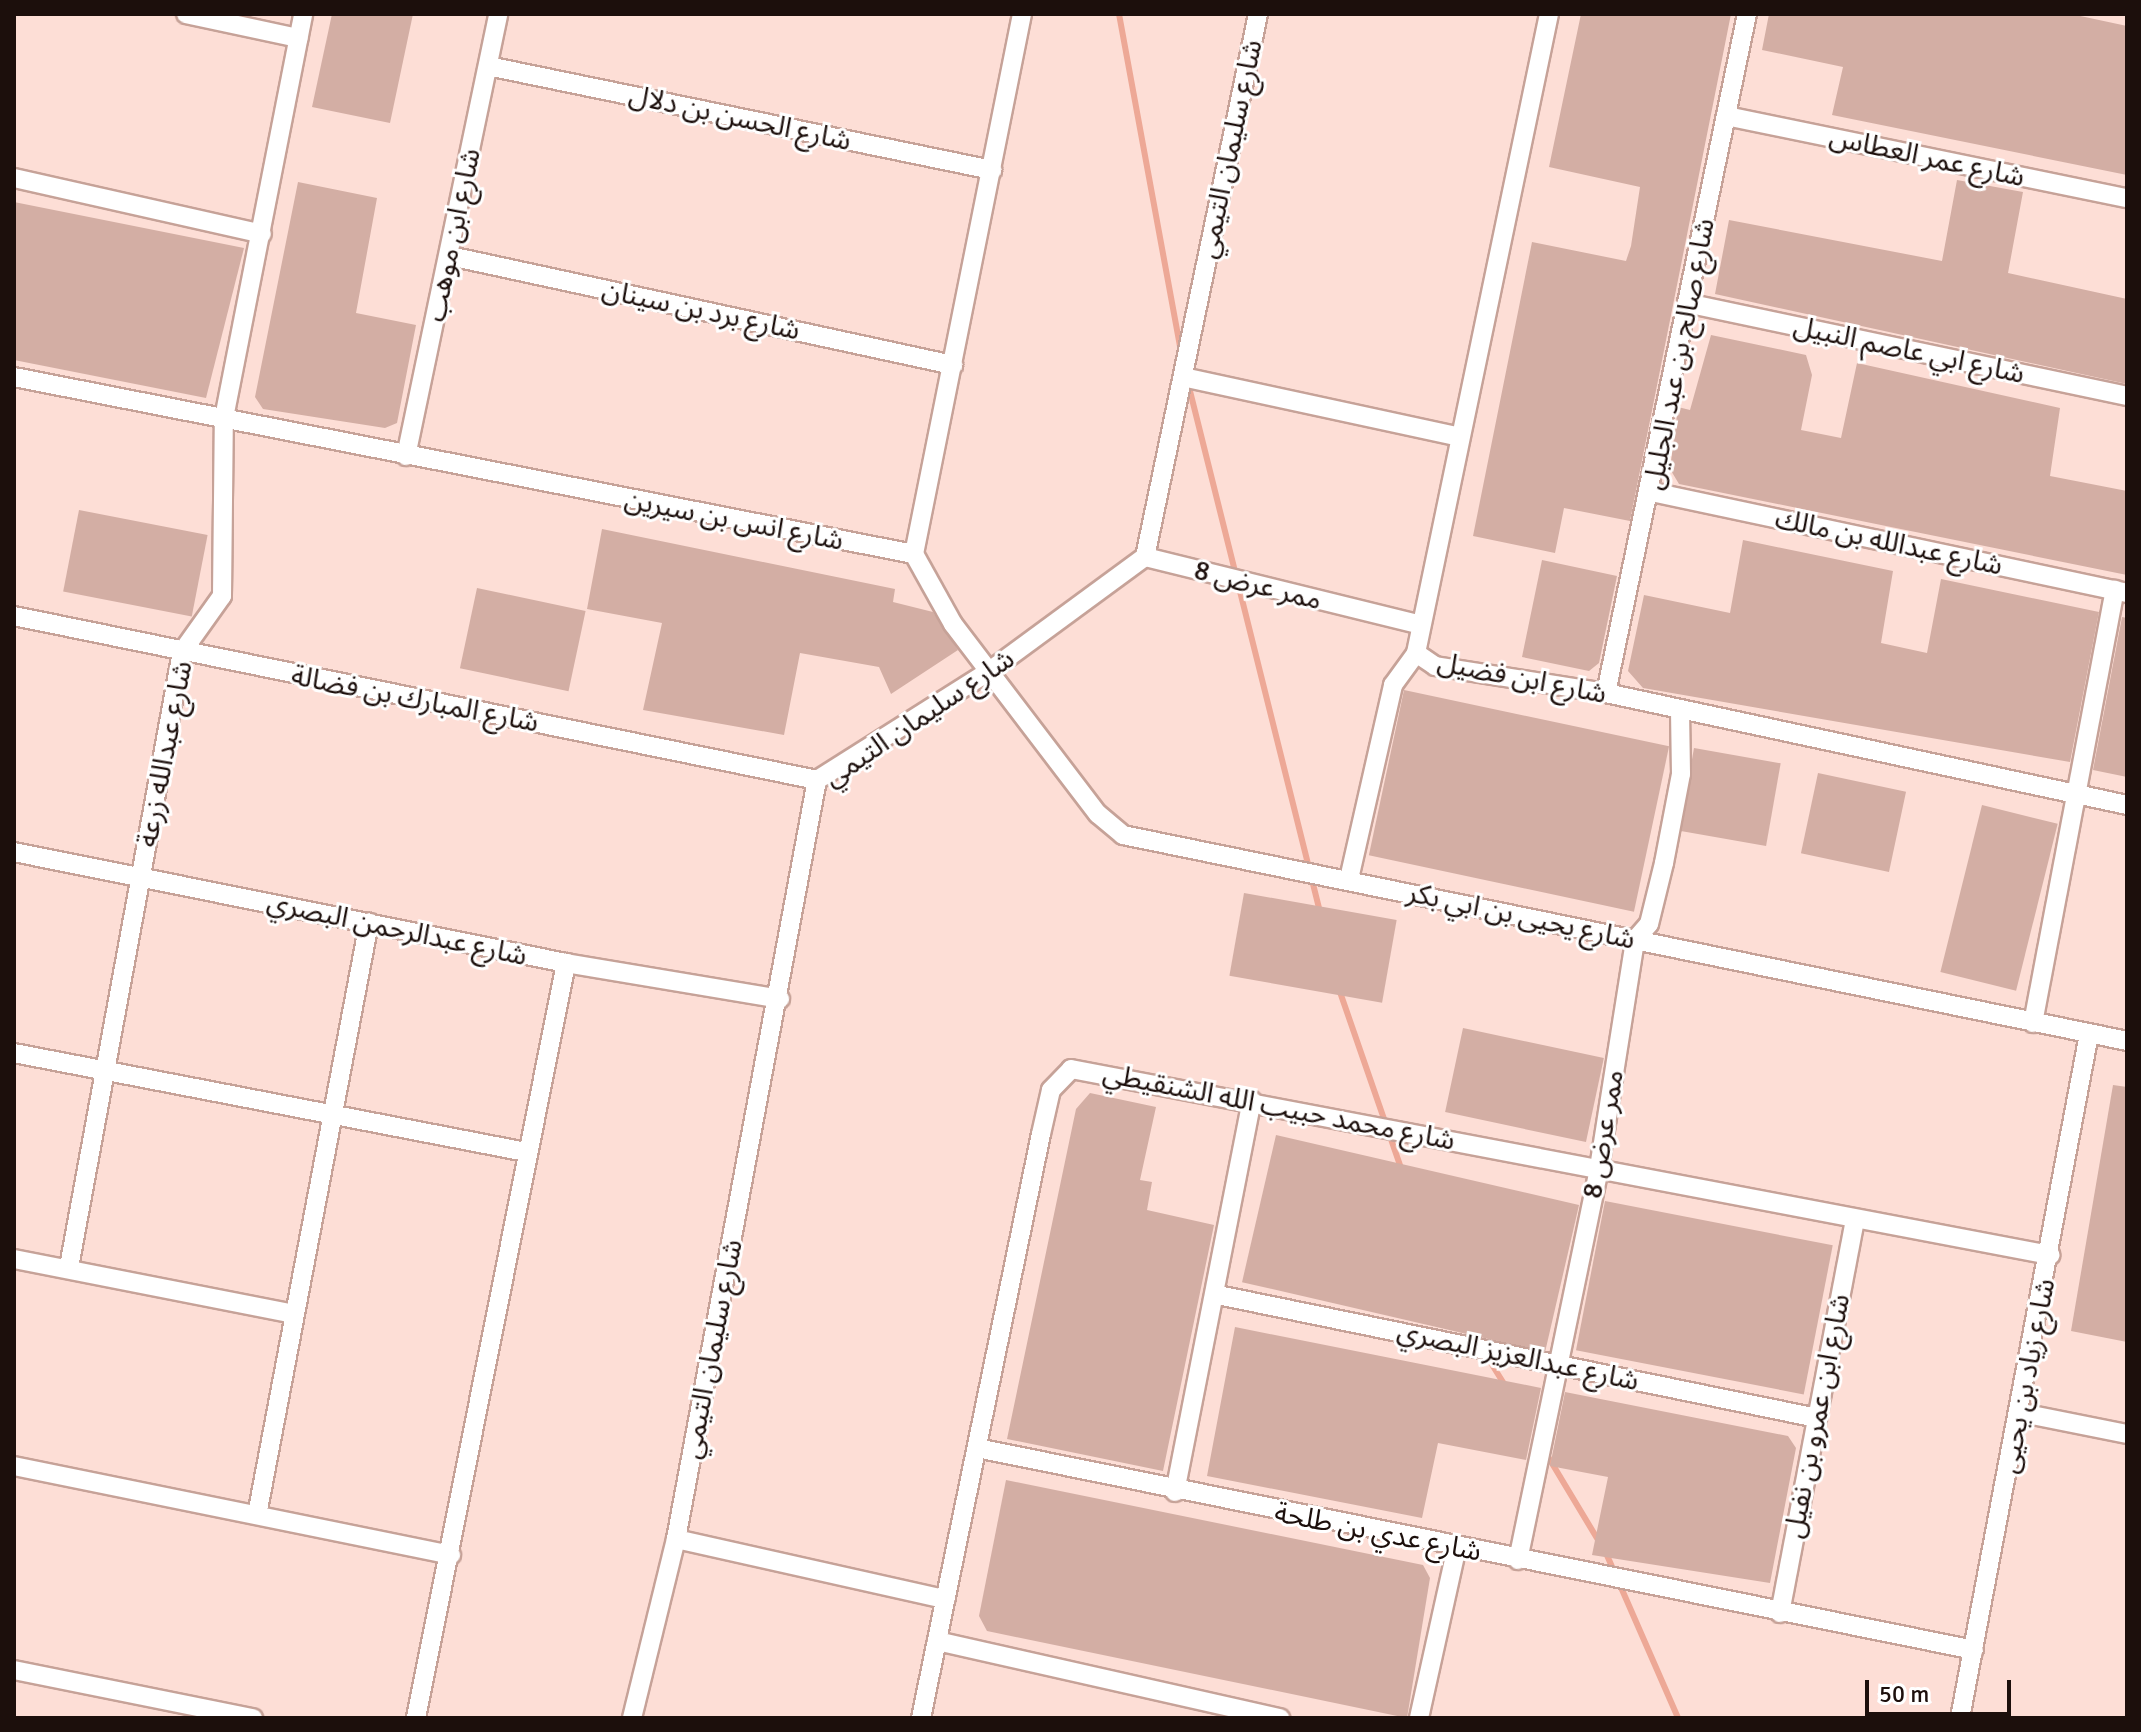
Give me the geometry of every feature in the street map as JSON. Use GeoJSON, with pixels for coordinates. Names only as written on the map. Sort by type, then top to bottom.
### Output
{"type":"FeatureCollection","features":[{"type":"Feature","properties":{"kind":"street"},"geometry":{"type":"LineString","coordinates":[[186,14],[298,38]]}},
{"type":"Feature","properties":{"kind":"street","name":"شارع عبدالله زرعة"},"geometry":{"type":"LineString","coordinates":[[69,1267],[182,652],[222,596],[224,418],[303,14]]}},
{"type":"Feature","properties":{"kind":"street","name":"شارع ابن موهب"},"geometry":{"type":"LineString","coordinates":[[406,456],[498,14]]}},
{"type":"Feature","properties":{"kind":"street"},"geometry":{"type":"LineString","coordinates":[[914,554],[1022,14]]}},
{"type":"Feature","properties":{"kind":"street","name":"شارع سليمان التيمي"},"geometry":{"type":"LineString","coordinates":[[632,1718],[676,1539],[780,999],[817,780],[991,670],[1145,557],[1258,14]]}},
{"type":"Feature","properties":{"kind":"street","name":"شارع ابن فضيل"},"geometry":{"type":"LineString","coordinates":[[1549,14],[1456,436],[1417,624],[1416,653],[1435,666],[1606,693],[2127,805]]}},
{"type":"Feature","properties":{"kind":"street","name":"شارع صالح بن عبد الجليل"},"geometry":{"type":"LineString","coordinates":[[1606,693],[1652,492],[1747,14]]}},
{"type":"Feature","properties":{"kind":"street","name":"شارع الحسن بن دلال"},"geometry":{"type":"LineString","coordinates":[[488,66],[992,170]]}},
{"type":"Feature","properties":{"kind":"street","name":"شارع عمر العطاس"},"geometry":{"type":"LineString","coordinates":[[1726,116],[2127,198]]}},
{"type":"Feature","properties":{"kind":"street"},"geometry":{"type":"LineString","coordinates":[[14,178],[262,234]]}},
{"type":"Feature","properties":{"kind":"street","name":"شارع برد بن سينان"},"geometry":{"type":"LineString","coordinates":[[450,256],[953,365]]}},
{"type":"Feature","properties":{"kind":"street","name":"شارع ابي عاصم النبيل"},"geometry":{"type":"LineString","coordinates":[[1691,304],[2127,396]]}},
{"type":"Feature","properties":{"kind":"street","name":"شارع انس بن سيرين"},"geometry":{"type":"LineString","coordinates":[[14,377],[914,554]]}},
{"type":"Feature","properties":{"kind":"street"},"geometry":{"type":"LineString","coordinates":[[1183,377],[1456,436]]}},
{"type":"Feature","properties":{"kind":"street","name":"شارع عبدالله بن مالك"},"geometry":{"type":"LineString","coordinates":[[1652,492],[2121,592]]}},
{"type":"Feature","properties":{"kind":"street","name":"شارع يحيى بن ابي بكر"},"geometry":{"type":"LineString","coordinates":[[914,554],[953,624],[1098,814],[1123,835],[2127,1041]]}},
{"type":"Feature","properties":{"kind":"street","name":"ممر عرض 8"},"geometry":{"type":"LineString","coordinates":[[1145,557],[1417,624]]}},
{"type":"Feature","properties":{"kind":"street"},"geometry":{"type":"LineString","coordinates":[[2033,1023],[2076,795],[2121,592]]}},
{"type":"Feature","properties":{"kind":"street","name":"شارع المبارك بن فضالة"},"geometry":{"type":"LineString","coordinates":[[14,616],[817,780]]}},
{"type":"Feature","properties":{"kind":"street"},"geometry":{"type":"LineString","coordinates":[[1349,879],[1393,685],[1416,653]]}},
{"type":"Feature","properties":{"kind":"street","name":"ممر عرض 8"},"geometry":{"type":"LineString","coordinates":[[1518,1560],[1599,1168],[1635,940],[1649,924],[1681,774],[1680,711]]}},
{"type":"Feature","properties":{"kind":"street","name":"شارع عبدالرحمن البصري"},"geometry":{"type":"LineString","coordinates":[[14,852],[566,963],[780,999]]}},
{"type":"Feature","properties":{"kind":"street"},"geometry":{"type":"LineString","coordinates":[[257,1515],[294,1314],[337,1116],[369,923]]}},
{"type":"Feature","properties":{"kind":"street"},"geometry":{"type":"LineString","coordinates":[[416,1718],[451,1555],[526,1152],[566,963]]}},
{"type":"Feature","properties":{"kind":"street","name":"شارع زياد بن يحيى"},"geometry":{"type":"LineString","coordinates":[[1960,1718],[2022,1413],[2089,1034]]}},
{"type":"Feature","properties":{"kind":"street"},"geometry":{"type":"LineString","coordinates":[[14,1053],[526,1152]]}},
{"type":"Feature","properties":{"kind":"street","name":"شارع محمد حبيب الله الشنقيطي"},"geometry":{"type":"LineString","coordinates":[[921,1718],[1051,1090],[1071,1069],[1093,1070],[2050,1255]]}},
{"type":"Feature","properties":{"kind":"street"},"geometry":{"type":"LineString","coordinates":[[1175,1492],[1218,1295],[1252,1101]]}},
{"type":"Feature","properties":{"kind":"street","name":"شارع ابن عمرو بن نفيل"},"geometry":{"type":"LineString","coordinates":[[1780,1613],[1855,1219]]}},
{"type":"Feature","properties":{"kind":"street"},"geometry":{"type":"LineString","coordinates":[[14,1259],[69,1267],[294,1314]]}},
{"type":"Feature","properties":{"kind":"street","name":"شارع عبدالعزيز البصري"},"geometry":{"type":"LineString","coordinates":[[1218,1295],[1817,1418]]}},
{"type":"Feature","properties":{"kind":"street"},"geometry":{"type":"LineString","coordinates":[[2022,1413],[2127,1434]]}},
{"type":"Feature","properties":{"kind":"street","name":"شارع عدي بن طلحة"},"geometry":{"type":"LineString","coordinates":[[977,1448],[1175,1492],[1974,1650]]}},
{"type":"Feature","properties":{"kind":"street"},"geometry":{"type":"LineString","coordinates":[[14,1466],[451,1555]]}},
{"type":"Feature","properties":{"kind":"street"},"geometry":{"type":"LineString","coordinates":[[676,1539],[945,1599]]}},
{"type":"Feature","properties":{"kind":"street"},"geometry":{"type":"LineString","coordinates":[[1419,1718],[1457,1547]]}},
{"type":"Feature","properties":{"kind":"street"},"geometry":{"type":"LineString","coordinates":[[937,1641],[1280,1718]]}},
{"type":"Feature","properties":{"kind":"street"},"geometry":{"type":"LineString","coordinates":[[14,1670],[253,1718]]}},
{"type":"Feature","properties":{"kind":"building"},"geometry":{"type":"Polygon","coordinates":[[[332,14],[413,14],[390,123],[312,107],[332,14]]]}},
{"type":"Feature","properties":{"kind":"building"},"geometry":{"type":"Polygon","coordinates":[[[1581,14],[1731,14],[1630,521],[1564,508],[1555,553],[1473,536],[1532,242],[1626,261],[1631,246],[1640,187],[1549,167],[1581,14]]]}},
{"type":"Feature","properties":{"kind":"building"},"geometry":{"type":"Polygon","coordinates":[[[1769,14],[2071,14],[2127,26],[2127,175],[1832,115],[1843,67],[1762,50],[1769,14]]]}},
{"type":"Feature","properties":{"kind":"building"},"geometry":{"type":"Polygon","coordinates":[[[1957,180],[2023,192],[2008,273],[2127,299],[2127,384],[1715,294],[1729,220],[1942,261],[1957,180]]]}},
{"type":"Feature","properties":{"kind":"building"},"geometry":{"type":"Polygon","coordinates":[[[298,182],[377,198],[356,313],[416,325],[397,423],[385,428],[263,409],[255,397],[298,182]]]}},
{"type":"Feature","properties":{"kind":"building"},"geometry":{"type":"Polygon","coordinates":[[[14,202],[244,248],[206,398],[14,360],[14,202]]]}},
{"type":"Feature","properties":{"kind":"building"},"geometry":{"type":"Polygon","coordinates":[[[1711,335],[1806,355],[1812,375],[1801,430],[1841,438],[1857,363],[2060,408],[2050,476],[2127,491],[2127,575],[1679,484],[1670,469],[1678,407],[1690,410],[1711,335]]]}},
{"type":"Feature","properties":{"kind":"building"},"geometry":{"type":"Polygon","coordinates":[[[79,510],[208,535],[192,616],[63,591],[79,510]]]}},
{"type":"Feature","properties":{"kind":"building"},"geometry":{"type":"Polygon","coordinates":[[[602,529],[895,589],[893,602],[933,612],[958,650],[891,694],[879,667],[800,653],[784,735],[643,710],[662,623],[587,609],[602,529]]]}},
{"type":"Feature","properties":{"kind":"building"},"geometry":{"type":"Polygon","coordinates":[[[1743,540],[1893,571],[1881,643],[1927,653],[1941,579],[2099,612],[2070,762],[1643,688],[1628,671],[1644,595],[1730,613],[1743,540]]]}},
{"type":"Feature","properties":{"kind":"building"},"geometry":{"type":"Polygon","coordinates":[[[1542,560],[1617,576],[1599,663],[1589,671],[1522,657],[1542,560]]]}},
{"type":"Feature","properties":{"kind":"building"},"geometry":{"type":"Polygon","coordinates":[[[477,588],[586,611],[569,691],[460,668],[477,588]]]}},
{"type":"Feature","properties":{"kind":"building"},"geometry":{"type":"Polygon","coordinates":[[[2122,617],[2127,618],[2127,777],[2093,770],[2122,617]]]}},
{"type":"Feature","properties":{"kind":"building"},"geometry":{"type":"Polygon","coordinates":[[[1404,690],[1669,746],[1634,912],[1369,855],[1404,690]]]}},
{"type":"Feature","properties":{"kind":"building"},"geometry":{"type":"Polygon","coordinates":[[[1694,748],[1781,763],[1766,846],[1679,831],[1694,748]]]}},
{"type":"Feature","properties":{"kind":"building"},"geometry":{"type":"Polygon","coordinates":[[[1818,773],[1906,792],[1889,872],[1801,853],[1818,773]]]}},
{"type":"Feature","properties":{"kind":"building"},"geometry":{"type":"Polygon","coordinates":[[[1982,805],[2058,824],[2016,991],[1940,972],[1982,805]]]}},
{"type":"Feature","properties":{"kind":"building"},"geometry":{"type":"Polygon","coordinates":[[[1244,893],[1397,920],[1382,1003],[1229,976],[1244,893]]]}},
{"type":"Feature","properties":{"kind":"building"},"geometry":{"type":"Polygon","coordinates":[[[1463,1028],[1604,1058],[1586,1142],[1445,1112],[1463,1028]]]}},
{"type":"Feature","properties":{"kind":"building"},"geometry":{"type":"Polygon","coordinates":[[[2113,1085],[2127,1087],[2127,1342],[2071,1331],[2113,1085]]]}},
{"type":"Feature","properties":{"kind":"building"},"geometry":{"type":"Polygon","coordinates":[[[1090,1093],[1156,1107],[1140,1180],[1152,1182],[1147,1210],[1214,1225],[1163,1471],[1007,1439],[1076,1109],[1090,1093]]]}},
{"type":"Feature","properties":{"kind":"building"},"geometry":{"type":"Polygon","coordinates":[[[1276,1135],[1579,1205],[1545,1352],[1242,1282],[1276,1135]]]}},
{"type":"Feature","properties":{"kind":"building"},"geometry":{"type":"Polygon","coordinates":[[[1605,1201],[1833,1245],[1804,1394],[1576,1350],[1605,1201]]]}},
{"type":"Feature","properties":{"kind":"building"},"geometry":{"type":"Polygon","coordinates":[[[1235,1327],[1541,1388],[1526,1460],[1438,1443],[1422,1518],[1207,1476],[1235,1327]]]}},
{"type":"Feature","properties":{"kind":"building"},"geometry":{"type":"Polygon","coordinates":[[[1565,1392],[1788,1436],[1796,1448],[1770,1583],[1592,1555],[1608,1477],[1550,1466],[1565,1392]]]}},
{"type":"Feature","properties":{"kind":"building"},"geometry":{"type":"Polygon","coordinates":[[[1006,1480],[1423,1565],[1430,1578],[1407,1718],[987,1631],[979,1616],[1006,1480]]]}},
{"type":"Feature","properties":{"kind":"waterway"},"geometry":{"type":"LineString","coordinates":[[1119,14],[1181,353]]}},
{"type":"Feature","properties":{"kind":"waterway"},"geometry":{"type":"LineString","coordinates":[[1188,383],[1320,912]]}},
{"type":"Feature","properties":{"kind":"waterway"},"geometry":{"type":"LineString","coordinates":[[1340,992],[1402,1171]]}},
{"type":"Feature","properties":{"kind":"waterway"},"geometry":{"type":"LineString","coordinates":[[1467,1324],[1480,1345]]}},
{"type":"Feature","properties":{"kind":"waterway"},"geometry":{"type":"LineString","coordinates":[[1486,1355],[1505,1386]]}},
{"type":"Feature","properties":{"kind":"waterway"},"geometry":{"type":"LineString","coordinates":[[1544,1450],[1598,1540]]}},
{"type":"Feature","properties":{"kind":"waterway"},"geometry":{"type":"LineString","coordinates":[[1606,1553],[1678,1718]]}}]}
